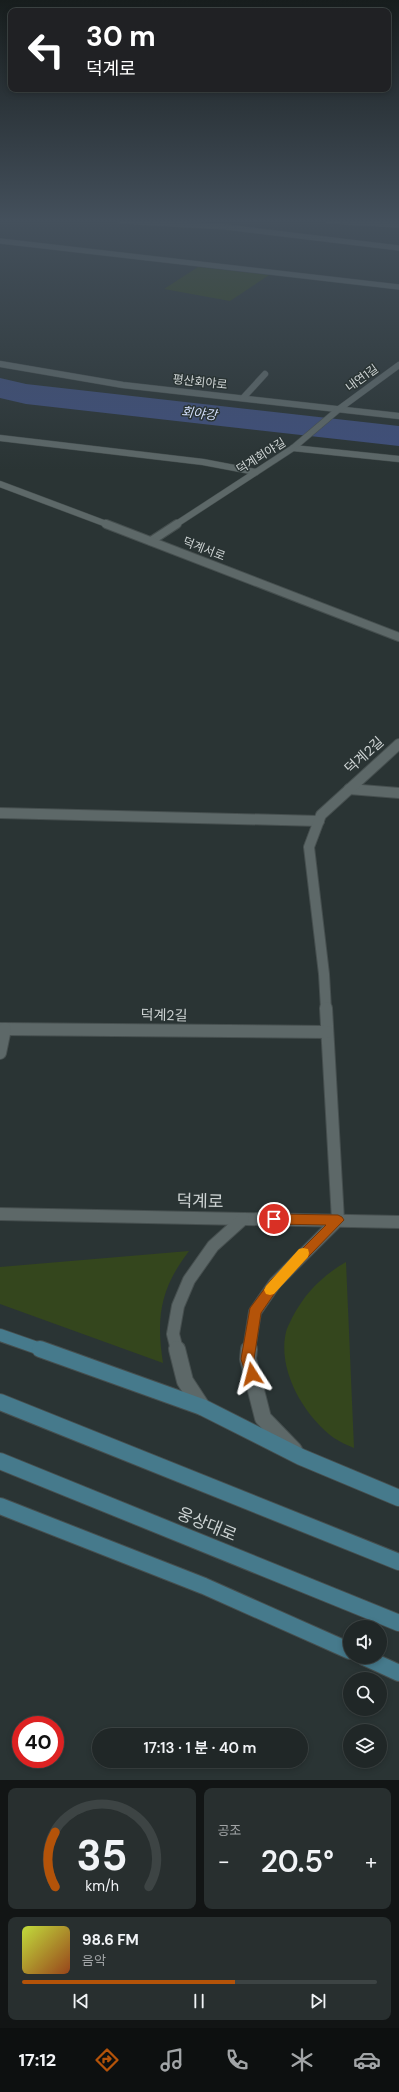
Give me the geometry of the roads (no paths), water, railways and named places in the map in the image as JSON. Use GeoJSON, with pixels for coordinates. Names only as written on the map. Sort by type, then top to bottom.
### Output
{"type":"FeatureCollection","features":[{"type":"Feature","properties":{"kind":"main road"},"geometry":{"type":"LineString","coordinates":[[0,1334],[202,1407],[301,1457],[399,1498]]}},
{"type":"Feature","properties":{"kind":"main road"},"geometry":{"type":"LineString","coordinates":[[0,1402],[399,1562]]}},
{"type":"Feature","properties":{"kind":"main road","name":"웅상대로"},"geometry":{"type":"LineString","coordinates":[[0,1461],[399,1623]]}},
{"type":"Feature","properties":{"kind":"main road"},"geometry":{"type":"LineString","coordinates":[[0,1506],[204,1586],[343,1648]]}},
{"type":"Feature","properties":{"kind":"main road"},"geometry":{"type":"LineString","coordinates":[[379,1664],[399,1673]]}},
{"type":"Feature","properties":{"kind":"street","name":"평산회야로"},"geometry":{"type":"LineString","coordinates":[[0,364],[123,385],[399,416]]}},
{"type":"Feature","properties":{"kind":"street","name":"내연1길"},"geometry":{"type":"LineString","coordinates":[[293,448],[339,409],[399,365]]}},
{"type":"Feature","properties":{"kind":"street"},"geometry":{"type":"LineString","coordinates":[[243,398],[265,374]]}},
{"type":"Feature","properties":{"kind":"street"},"geometry":{"type":"LineString","coordinates":[[0,438],[203,462],[256,472]]}},
{"type":"Feature","properties":{"kind":"street","name":"덕계회야길"},"geometry":{"type":"LineString","coordinates":[[151,540],[293,448],[399,459]]}},
{"type":"Feature","properties":{"kind":"street","name":"덕계서로"},"geometry":{"type":"LineString","coordinates":[[0,484],[151,540],[399,637]]}},
{"type":"Feature","properties":{"kind":"street","name":"덕계2길"},"geometry":{"type":"LineString","coordinates":[[338,1220],[324,974],[309,848],[321,815],[399,744]]}},
{"type":"Feature","properties":{"kind":"street","name":"덕계2길"},"geometry":{"type":"LineString","coordinates":[[349,789],[399,793]]}},
{"type":"Feature","properties":{"kind":"street"},"geometry":{"type":"LineString","coordinates":[[0,813],[319,821]]}},
{"type":"Feature","properties":{"kind":"street"},"geometry":{"type":"LineString","coordinates":[[0,1053],[3,1029]]}},
{"type":"Feature","properties":{"kind":"street","name":"덕계2길"},"geometry":{"type":"LineString","coordinates":[[3,1029],[327,1032]]}},
{"type":"Feature","properties":{"kind":"street","name":"덕계로"},"geometry":{"type":"LineString","coordinates":[[0,1214],[399,1222]]}},
{"type":"Feature","properties":{"kind":"street"},"geometry":{"type":"LineString","coordinates":[[202,1407],[185,1381],[178,1354],[174,1334],[178,1306],[189,1280],[213,1246],[243,1219]]}},
{"type":"Feature","properties":{"kind":"street"},"geometry":{"type":"LineString","coordinates":[[301,1457],[263,1418],[248,1359],[255,1312],[275,1284],[338,1220]]}},
{"type":"Feature","properties":{"kind":"waterway","name":"회야강"},"geometry":{"type":"LineString","coordinates":[[0,388],[26,394],[399,436]]}}]}
